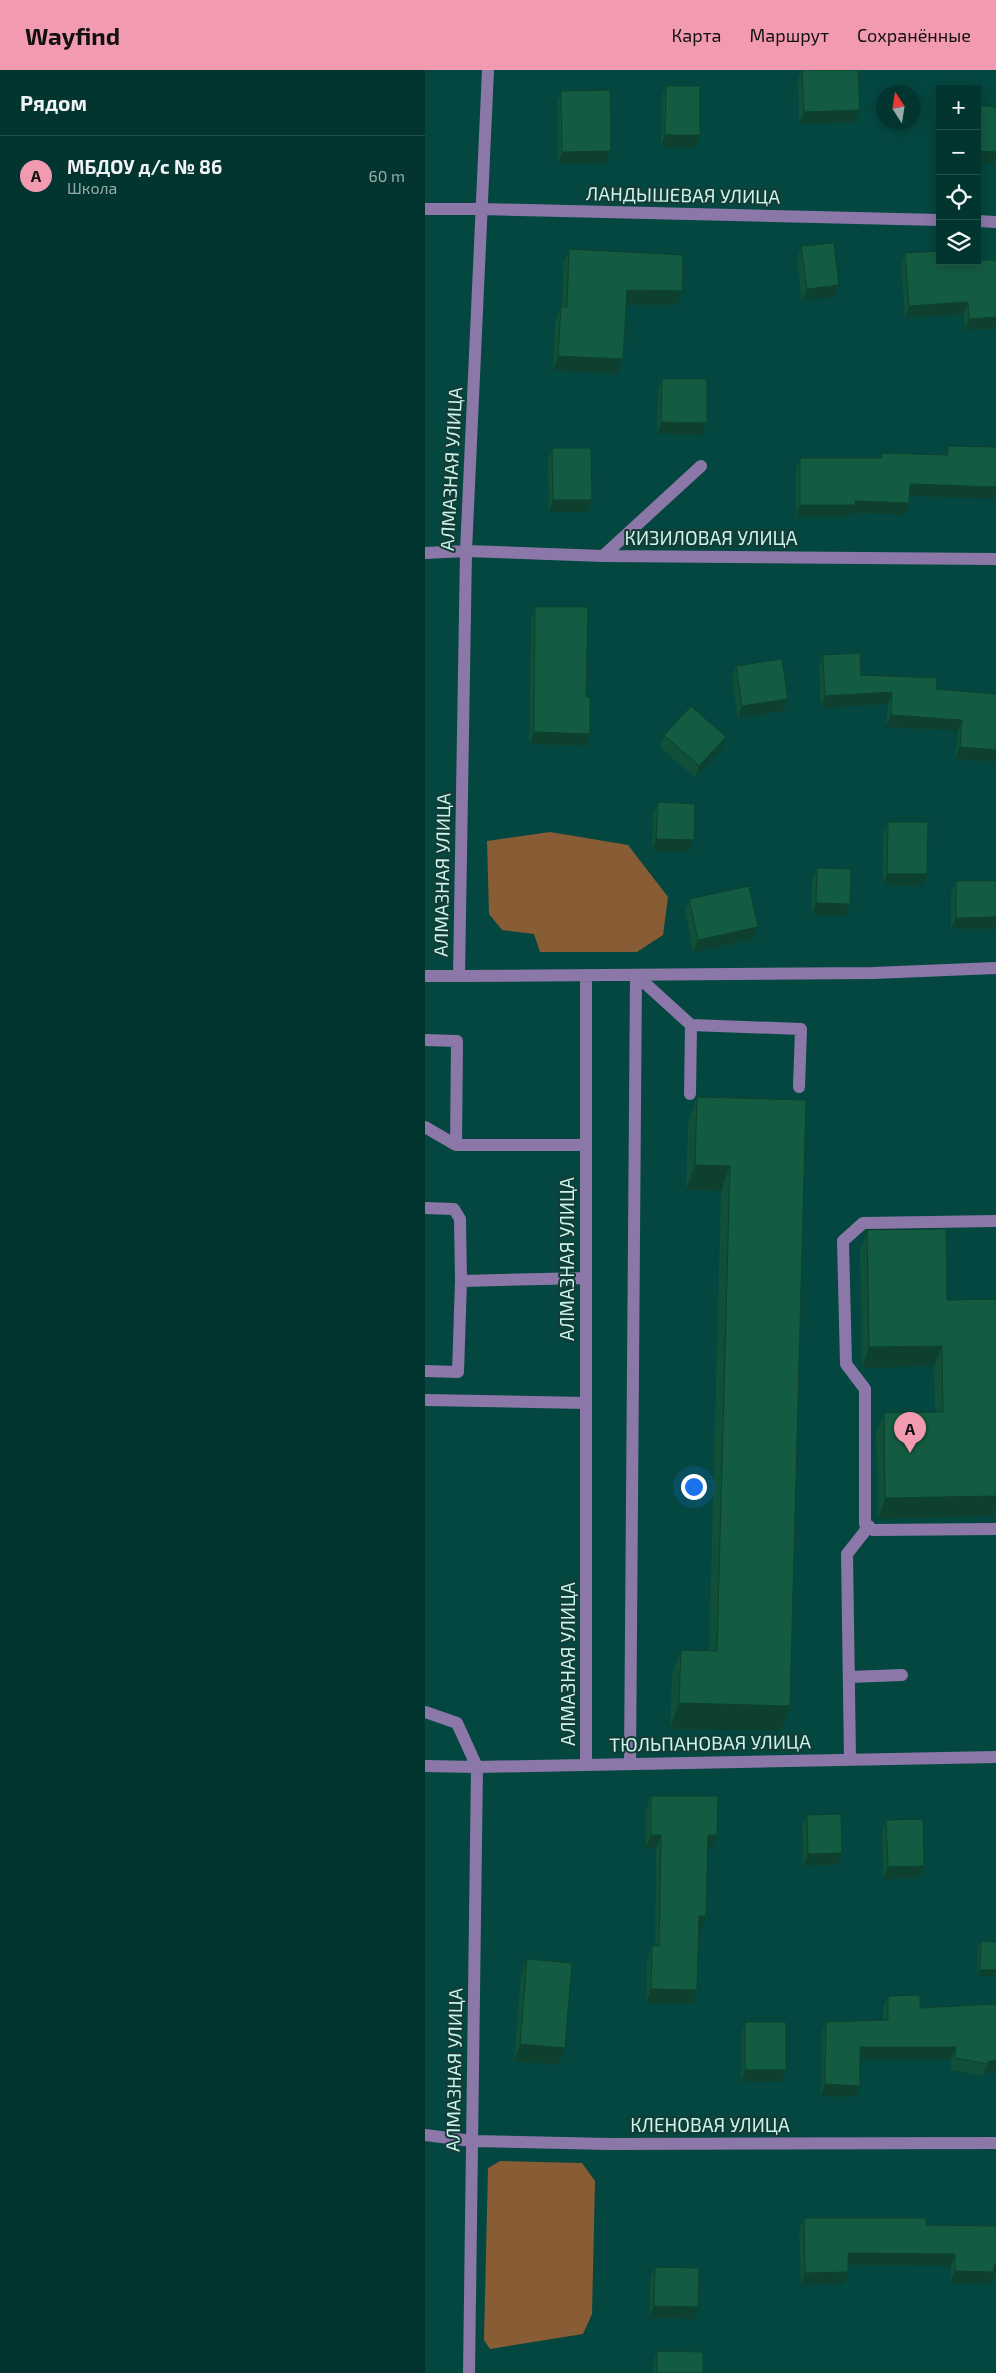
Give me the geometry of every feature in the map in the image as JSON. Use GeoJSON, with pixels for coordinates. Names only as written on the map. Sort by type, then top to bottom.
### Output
{"type":"FeatureCollection","features":[{"type":"Feature","properties":{"kind":"street","name":"АЛМАЗНАЯ УЛИЦА"},"geometry":{"type":"LineString","coordinates":[[488,70],[466,551],[459,976],[586,976],[587,1764]]}},
{"type":"Feature","properties":{"kind":"street","name":"ЛАНДЫШЕВАЯ УЛИЦА"},"geometry":{"type":"LineString","coordinates":[[425,209],[936,220]]}},
{"type":"Feature","properties":{"kind":"street"},"geometry":{"type":"LineString","coordinates":[[981,221],[996,222]]}},
{"type":"Feature","properties":{"kind":"street"},"geometry":{"type":"LineString","coordinates":[[603,556],[701,466]]}},
{"type":"Feature","properties":{"kind":"street","name":"КИЗИЛОВАЯ УЛИЦА"},"geometry":{"type":"LineString","coordinates":[[425,553],[466,551],[603,556],[996,559]]}},
{"type":"Feature","properties":{"kind":"street"},"geometry":{"type":"LineString","coordinates":[[586,976],[873,973],[996,968]]}},
{"type":"Feature","properties":{"kind":"street"},"geometry":{"type":"LineString","coordinates":[[636,974],[691,1024],[801,1029],[799,1087]]}},
{"type":"Feature","properties":{"kind":"street"},"geometry":{"type":"LineString","coordinates":[[630,1763],[636,974]]}},
{"type":"Feature","properties":{"kind":"street"},"geometry":{"type":"LineString","coordinates":[[425,976],[459,976]]}},
{"type":"Feature","properties":{"kind":"street"},"geometry":{"type":"LineString","coordinates":[[690,1094],[691,1024]]}},
{"type":"Feature","properties":{"kind":"street"},"geometry":{"type":"LineString","coordinates":[[425,1040],[457,1041],[456,1145]]}},
{"type":"Feature","properties":{"kind":"street"},"geometry":{"type":"LineString","coordinates":[[425,1127],[456,1145],[586,1145]]}},
{"type":"Feature","properties":{"kind":"street"},"geometry":{"type":"LineString","coordinates":[[425,1208],[454,1209],[460,1220],[461,1281],[458,1372],[425,1371]]}},
{"type":"Feature","properties":{"kind":"street"},"geometry":{"type":"LineString","coordinates":[[996,1221],[863,1223],[843,1241],[845,1364],[865,1389],[865,1524],[873,1530],[996,1529]]}},
{"type":"Feature","properties":{"kind":"street"},"geometry":{"type":"LineString","coordinates":[[461,1281],[586,1278]]}},
{"type":"Feature","properties":{"kind":"street"},"geometry":{"type":"LineString","coordinates":[[425,1400],[586,1403]]}},
{"type":"Feature","properties":{"kind":"street"},"geometry":{"type":"LineString","coordinates":[[850,1760],[847,1554],[869,1526]]}},
{"type":"Feature","properties":{"kind":"street"},"geometry":{"type":"LineString","coordinates":[[849,1677],[902,1675]]}},
{"type":"Feature","properties":{"kind":"street"},"geometry":{"type":"LineString","coordinates":[[425,1712],[457,1723],[477,1767]]}},
{"type":"Feature","properties":{"kind":"street","name":"ТЮЛЬПАНОВАЯ УЛИЦА"},"geometry":{"type":"LineString","coordinates":[[425,1766],[477,1767],[996,1757]]}},
{"type":"Feature","properties":{"kind":"street","name":"АЛМАЗНАЯ УЛИЦА"},"geometry":{"type":"LineString","coordinates":[[469,2373],[477,1767]]}},
{"type":"Feature","properties":{"kind":"street","name":"КЛЕНОВАЯ УЛИЦА"},"geometry":{"type":"LineString","coordinates":[[425,2135],[472,2141],[609,2144],[996,2143]]}},
{"type":"Feature","properties":{"kind":"shaded area"},"geometry":{"type":"Polygon","coordinates":[[[550,832],[628,845],[668,897],[663,935],[637,952],[540,952],[534,934],[502,930],[489,914],[487,841],[550,832]]]}},
{"type":"Feature","properties":{"kind":"shaded area"},"geometry":{"type":"Polygon","coordinates":[[[500,2161],[582,2163],[595,2181],[592,2314],[583,2334],[490,2349],[484,2340],[488,2168],[500,2161]]]}},
{"type":"Feature","properties":{"kind":"building"},"geometry":{"type":"Polygon","coordinates":[[[802,70],[858,70],[860,110],[804,112],[802,70]]]}},
{"type":"Feature","properties":{"kind":"building"},"geometry":{"type":"Polygon","coordinates":[[[666,86],[700,86],[700,135],[665,135],[666,86]]]}},
{"type":"Feature","properties":{"kind":"building"},"geometry":{"type":"Polygon","coordinates":[[[610,90],[611,151],[562,152],[561,91],[610,90]]]}},
{"type":"Feature","properties":{"kind":"building"},"geometry":{"type":"Polygon","coordinates":[[[981,105],[996,107],[996,152],[981,151],[981,105]]]}},
{"type":"Feature","properties":{"kind":"building"},"geometry":{"type":"Polygon","coordinates":[[[834,243],[839,285],[807,289],[801,246],[834,243]]]}},
{"type":"Feature","properties":{"kind":"building"},"geometry":{"type":"Polygon","coordinates":[[[569,249],[683,255],[682,291],[627,290],[623,359],[558,356],[561,307],[567,307],[569,249]]]}},
{"type":"Feature","properties":{"kind":"building"},"geometry":{"type":"Polygon","coordinates":[[[936,251],[936,265],[981,265],[981,260],[996,260],[996,317],[969,319],[968,302],[909,306],[905,253],[936,251]]]}},
{"type":"Feature","properties":{"kind":"building"},"geometry":{"type":"Polygon","coordinates":[[[662,379],[707,379],[707,423],[661,422],[662,379]]]}},
{"type":"Feature","properties":{"kind":"building"},"geometry":{"type":"Polygon","coordinates":[[[948,446],[996,447],[996,487],[910,484],[909,503],[855,501],[855,505],[800,505],[800,458],[882,458],[882,453],[948,455],[948,446]]]}},
{"type":"Feature","properties":{"kind":"building"},"geometry":{"type":"Polygon","coordinates":[[[552,448],[591,448],[592,500],[553,500],[552,448]]]}},
{"type":"Feature","properties":{"kind":"building"},"geometry":{"type":"Polygon","coordinates":[[[535,607],[588,607],[586,697],[590,697],[590,734],[534,732],[535,607]]]}},
{"type":"Feature","properties":{"kind":"building"},"geometry":{"type":"Polygon","coordinates":[[[860,653],[861,675],[937,678],[936,689],[996,694],[996,750],[960,747],[962,720],[891,715],[892,692],[825,696],[823,655],[860,653]]]}},
{"type":"Feature","properties":{"kind":"building"},"geometry":{"type":"Polygon","coordinates":[[[782,659],[788,699],[742,706],[736,666],[782,659]]]}},
{"type":"Feature","properties":{"kind":"building"},"geometry":{"type":"Polygon","coordinates":[[[691,706],[726,737],[699,766],[664,735],[691,706]]]}},
{"type":"Feature","properties":{"kind":"building"},"geometry":{"type":"Polygon","coordinates":[[[658,802],[695,804],[694,840],[656,839],[658,802]]]}},
{"type":"Feature","properties":{"kind":"building"},"geometry":{"type":"Polygon","coordinates":[[[888,822],[928,822],[927,874],[887,874],[888,822]]]}},
{"type":"Feature","properties":{"kind":"building"},"geometry":{"type":"Polygon","coordinates":[[[817,868],[851,869],[850,904],[816,903],[817,868]]]}},
{"type":"Feature","properties":{"kind":"building"},"geometry":{"type":"Polygon","coordinates":[[[956,881],[996,881],[996,917],[956,918],[956,881]]]}},
{"type":"Feature","properties":{"kind":"building"},"geometry":{"type":"Polygon","coordinates":[[[749,886],[758,927],[698,940],[689,899],[749,886]]]}},
{"type":"Feature","properties":{"kind":"building"},"geometry":{"type":"Polygon","coordinates":[[[697,1097],[806,1100],[790,1706],[679,1703],[681,1650],[717,1651],[730,1166],[695,1165],[697,1097]]]}},
{"type":"Feature","properties":{"kind":"building"},"geometry":{"type":"Polygon","coordinates":[[[946,1229],[947,1300],[996,1299],[996,1496],[885,1498],[884,1413],[943,1412],[942,1346],[869,1347],[867,1230],[946,1229]]]}},
{"type":"Feature","properties":{"kind":"building"},"geometry":{"type":"Polygon","coordinates":[[[651,1796],[718,1796],[717,1835],[708,1835],[706,1916],[699,1916],[697,1990],[651,1989],[652,1946],[659,1946],[661,1835],[651,1835],[651,1796]]]}},
{"type":"Feature","properties":{"kind":"building"},"geometry":{"type":"Polygon","coordinates":[[[841,1814],[842,1853],[808,1854],[807,1815],[841,1814]]]}},
{"type":"Feature","properties":{"kind":"building"},"geometry":{"type":"Polygon","coordinates":[[[923,1819],[924,1866],[888,1867],[886,1820],[923,1819]]]}},
{"type":"Feature","properties":{"kind":"building"},"geometry":{"type":"Polygon","coordinates":[[[981,1941],[996,1942],[996,1970],[980,1970],[981,1941]]]}},
{"type":"Feature","properties":{"kind":"building"},"geometry":{"type":"Polygon","coordinates":[[[527,1959],[572,1963],[565,2048],[520,2044],[527,1959]]]}},
{"type":"Feature","properties":{"kind":"building"},"geometry":{"type":"Polygon","coordinates":[[[920,1995],[920,2008],[996,2004],[996,2061],[988,2061],[988,2064],[955,2058],[956,2047],[860,2047],[860,2086],[825,2084],[826,2022],[888,2020],[888,1996],[920,1995]]]}},
{"type":"Feature","properties":{"kind":"building"},"geometry":{"type":"Polygon","coordinates":[[[745,2022],[786,2022],[786,2070],[745,2070],[745,2022]]]}},
{"type":"Feature","properties":{"kind":"building"},"geometry":{"type":"Polygon","coordinates":[[[804,2218],[926,2218],[926,2225],[996,2226],[996,2265],[994,2265],[994,2272],[955,2271],[955,2254],[848,2253],[848,2272],[805,2273],[804,2218]]]}},
{"type":"Feature","properties":{"kind":"building"},"geometry":{"type":"Polygon","coordinates":[[[655,2267],[699,2268],[698,2307],[654,2306],[655,2267]]]}},
{"type":"Feature","properties":{"kind":"building"},"geometry":{"type":"Polygon","coordinates":[[[657,2351],[703,2352],[703,2373],[657,2373],[657,2351]]]}},
{"type":"Feature","properties":{"kind":"place","name":"МБДОУ д/с № 86"},"geometry":{"type":"Point","coordinates":[910,1453]}}]}
